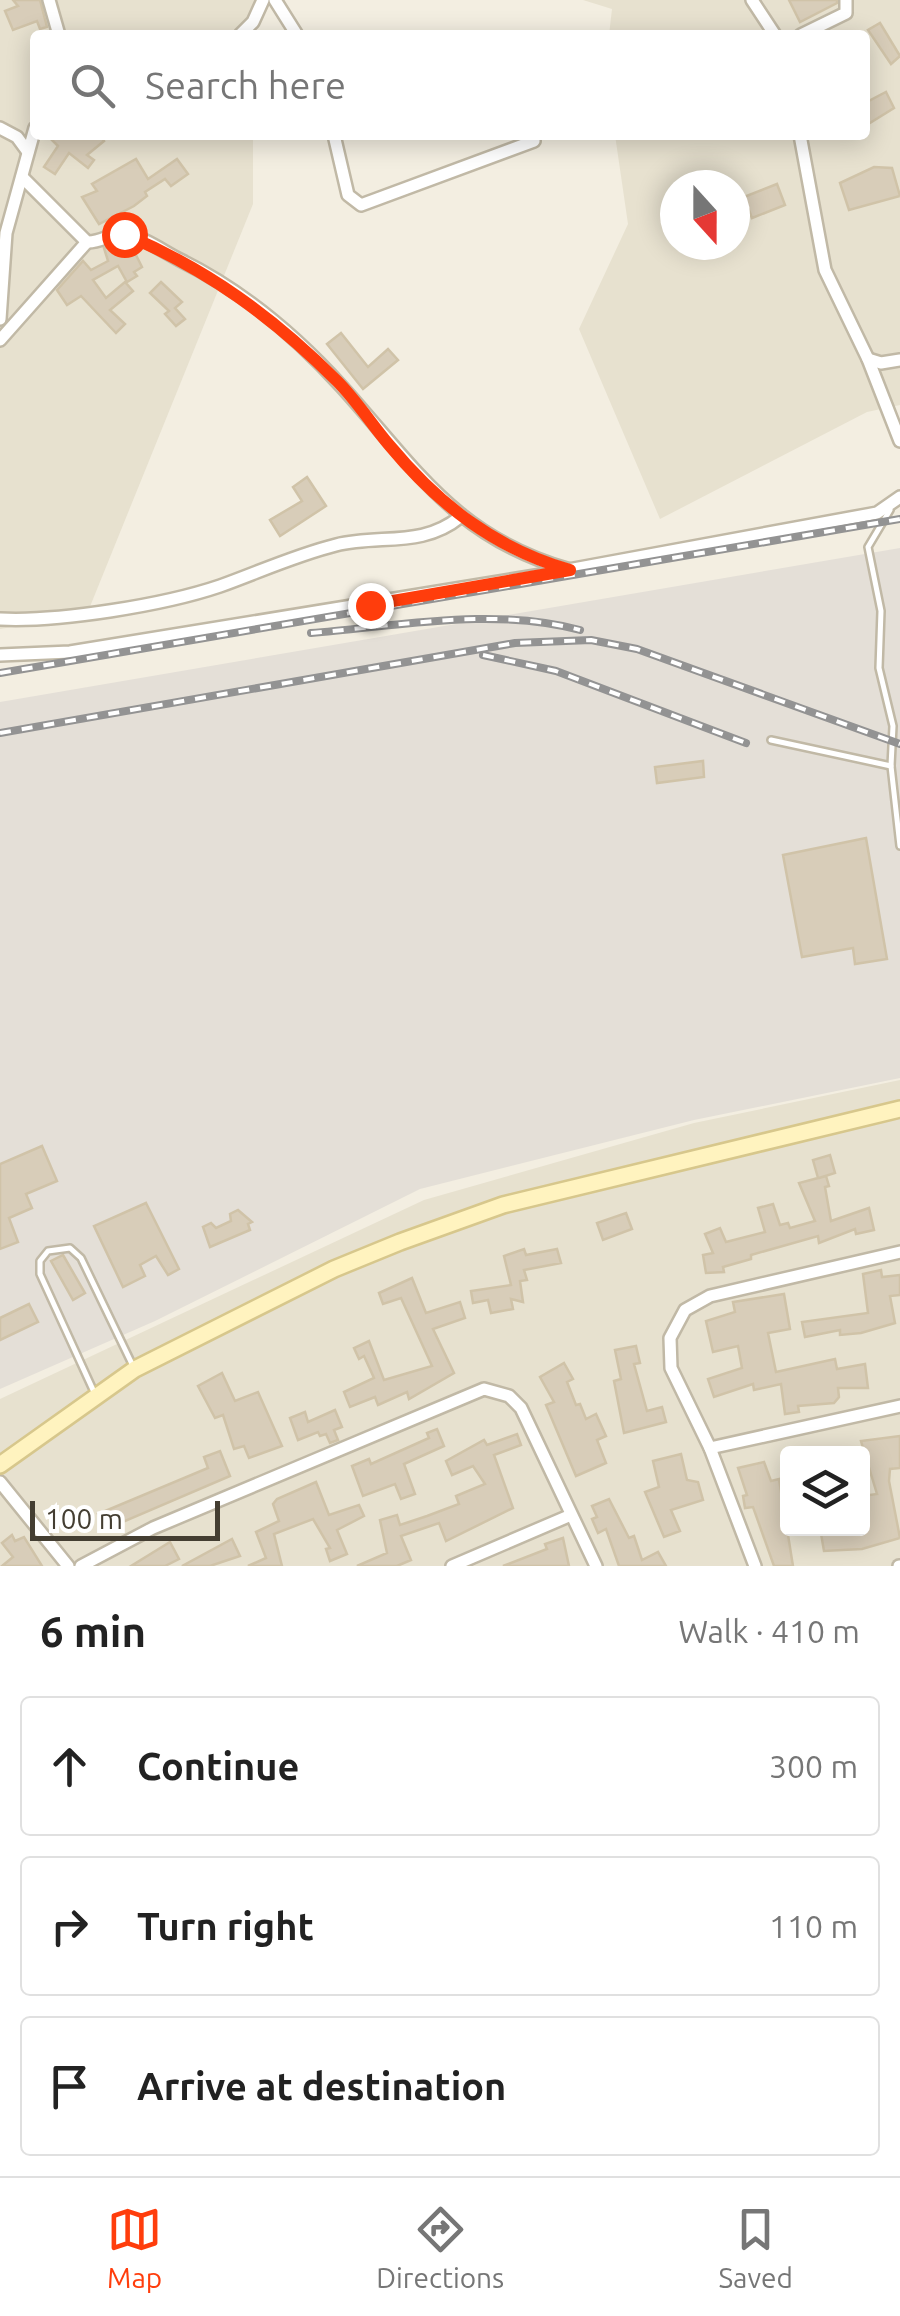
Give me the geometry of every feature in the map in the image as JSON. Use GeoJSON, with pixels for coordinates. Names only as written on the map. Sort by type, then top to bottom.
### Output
{"type":"FeatureCollection","features":[{"type":"Feature","properties":{"kind":"main road"},"geometry":{"type":"LineString","coordinates":[[0,1465],[135,1370],[334,1269],[456,1220],[900,1109]]}},
{"type":"Feature","properties":{"kind":"street"},"geometry":{"type":"LineString","coordinates":[[49,0],[58,30]]}},
{"type":"Feature","properties":{"kind":"street"},"geometry":{"type":"LineString","coordinates":[[245,30],[253,22],[262,0]]}},
{"type":"Feature","properties":{"kind":"street"},"geometry":{"type":"LineString","coordinates":[[275,0],[294,30]]}},
{"type":"Feature","properties":{"kind":"street"},"geometry":{"type":"LineString","coordinates":[[752,0],[772,30]]}},
{"type":"Feature","properties":{"kind":"street"},"geometry":{"type":"LineString","coordinates":[[811,30],[846,13],[846,0]]}},
{"type":"Feature","properties":{"kind":"street"},"geometry":{"type":"LineString","coordinates":[[0,128],[17,137],[28,152]]}},
{"type":"Feature","properties":{"kind":"street"},"geometry":{"type":"LineString","coordinates":[[0,319],[6,233],[32,140]]}},
{"type":"Feature","properties":{"kind":"street"},"geometry":{"type":"LineString","coordinates":[[335,140],[348,195],[361,204],[534,141]]}},
{"type":"Feature","properties":{"kind":"street"},"geometry":{"type":"LineString","coordinates":[[801,140],[825,270],[868,359],[900,441]]}},
{"type":"Feature","properties":{"kind":"street"},"geometry":{"type":"LineString","coordinates":[[22,177],[88,242]]}},
{"type":"Feature","properties":{"kind":"street"},"geometry":{"type":"LineString","coordinates":[[0,340],[88,242],[124,234],[213,276],[251,303],[338,382],[432,493],[460,516],[509,549],[568,570]]}},
{"type":"Feature","properties":{"kind":"street"},"geometry":{"type":"LineString","coordinates":[[868,359],[882,364],[900,360]]}},
{"type":"Feature","properties":{"kind":"street"},"geometry":{"type":"LineString","coordinates":[[0,655],[70,652],[568,570],[876,513],[898,500]]}},
{"type":"Feature","properties":{"kind":"street"},"geometry":{"type":"LineString","coordinates":[[0,619],[184,596],[334,545],[370,537],[391,541],[425,536],[460,516]]}},
{"type":"Feature","properties":{"kind":"street"},"geometry":{"type":"LineString","coordinates":[[755,1566],[710,1448],[671,1368],[670,1338],[685,1310],[710,1296],[900,1252]]}},
{"type":"Feature","properties":{"kind":"street"},"geometry":{"type":"LineString","coordinates":[[81,1566],[153,1528],[484,1390],[509,1396],[521,1408],[596,1566]]}},
{"type":"Feature","properties":{"kind":"street"},"geometry":{"type":"LineString","coordinates":[[710,1448],[900,1406]]}},
{"type":"Feature","properties":{"kind":"street"},"geometry":{"type":"LineString","coordinates":[[0,1482],[68,1566]]}},
{"type":"Feature","properties":{"kind":"street"},"geometry":{"type":"LineString","coordinates":[[452,1566],[570,1515]]}},
{"type":"Feature","properties":{"kind":"lane"},"geometry":{"type":"LineString","coordinates":[[898,500],[868,547],[881,611],[883,698],[897,736],[891,766],[900,846]]}},
{"type":"Feature","properties":{"kind":"lane"},"geometry":{"type":"LineString","coordinates":[[771,740],[891,766]]}},
{"type":"Feature","properties":{"kind":"lane"},"geometry":{"type":"LineString","coordinates":[[96,1395],[40,1274],[40,1261],[48,1251],[70,1248],[81,1258],[135,1370]]}},
{"type":"Feature","properties":{"kind":"shaded area"},"geometry":{"type":"Polygon","coordinates":[[[0,0],[254,0],[254,30],[30,30],[30,140],[253,140],[253,204],[87,614],[0,629],[0,0]]]}},
{"type":"Feature","properties":{"kind":"shaded area"},"geometry":{"type":"Polygon","coordinates":[[[583,0],[900,0],[900,405],[867,412],[660,519],[579,329],[628,224],[616,140],[870,140],[870,30],[610,30],[612,9],[583,0]]]}},
{"type":"Feature","properties":{"kind":"shaded area"},"geometry":{"type":"Polygon","coordinates":[[[900,548],[900,1078],[694,1120],[420,1189],[155,1321],[0,1389],[0,702],[900,548]]]}},
{"type":"Feature","properties":{"kind":"shaded area"},"geometry":{"type":"Polygon","coordinates":[[[900,1080],[900,1566],[0,1566],[0,1399],[424,1200],[694,1123],[900,1080]]]}},
{"type":"Feature","properties":{"kind":"building"},"geometry":{"type":"Polygon","coordinates":[[[13,0],[40,0],[47,27],[40,29],[37,21],[13,30],[5,11],[18,6],[13,0]]]}},
{"type":"Feature","properties":{"kind":"building"},"geometry":{"type":"Polygon","coordinates":[[[789,0],[837,0],[837,3],[800,22],[789,0]]]}},
{"type":"Feature","properties":{"kind":"building"},"geometry":{"type":"Polygon","coordinates":[[[880,23],[900,56],[891,64],[868,30],[880,23]]]}},
{"type":"Feature","properties":{"kind":"building"},"geometry":{"type":"Polygon","coordinates":[[[886,92],[894,108],[870,123],[870,100],[886,92]]]}},
{"type":"Feature","properties":{"kind":"building"},"geometry":{"type":"Polygon","coordinates":[[[52,140],[104,141],[87,155],[94,160],[88,168],[69,153],[55,174],[44,167],[58,146],[52,140]]]}},
{"type":"Feature","properties":{"kind":"building"},"geometry":{"type":"Polygon","coordinates":[[[136,159],[148,179],[177,159],[188,174],[171,186],[165,179],[145,192],[147,196],[134,206],[99,224],[82,197],[97,191],[92,184],[136,159]]]}},
{"type":"Feature","properties":{"kind":"building"},"geometry":{"type":"Polygon","coordinates":[[[874,167],[892,168],[900,196],[849,210],[840,183],[874,167]]]}},
{"type":"Feature","properties":{"kind":"building"},"geometry":{"type":"Polygon","coordinates":[[[777,184],[785,205],[752,218],[750,195],[777,184]]]}},
{"type":"Feature","properties":{"kind":"building"},"geometry":{"type":"Polygon","coordinates":[[[120,243],[130,245],[136,255],[142,267],[134,272],[137,276],[127,282],[118,266],[93,280],[106,298],[125,282],[133,291],[110,310],[125,324],[116,333],[81,296],[67,305],[57,290],[83,261],[91,270],[108,261],[104,248],[120,243]]]}},
{"type":"Feature","properties":{"kind":"building"},"geometry":{"type":"Polygon","coordinates":[[[161,282],[182,302],[175,308],[185,319],[176,326],[165,314],[169,311],[150,293],[161,282]]]}},
{"type":"Feature","properties":{"kind":"building"},"geometry":{"type":"Polygon","coordinates":[[[341,333],[368,367],[388,349],[398,360],[363,389],[327,344],[341,333]]]}},
{"type":"Feature","properties":{"kind":"building"},"geometry":{"type":"Polygon","coordinates":[[[307,477],[326,506],[280,536],[270,520],[302,501],[293,487],[307,477]]]}},
{"type":"Feature","properties":{"kind":"building"},"geometry":{"type":"Polygon","coordinates":[[[703,761],[704,777],[657,783],[655,767],[703,761]]]}},
{"type":"Feature","properties":{"kind":"building"},"geometry":{"type":"Polygon","coordinates":[[[866,838],[887,959],[855,964],[853,948],[802,957],[783,855],[866,838]]]}},
{"type":"Feature","properties":{"kind":"building"},"geometry":{"type":"Polygon","coordinates":[[[42,1146],[57,1181],[26,1194],[32,1208],[9,1218],[18,1242],[0,1249],[0,1164],[42,1146]]]}},
{"type":"Feature","properties":{"kind":"building"},"geometry":{"type":"Polygon","coordinates":[[[830,1155],[835,1173],[819,1178],[826,1176],[829,1186],[825,1187],[831,1221],[869,1208],[874,1230],[856,1234],[855,1229],[819,1243],[818,1236],[751,1255],[751,1259],[723,1267],[724,1272],[706,1273],[703,1255],[713,1253],[705,1234],[720,1228],[726,1242],[765,1232],[758,1208],[773,1204],[780,1225],[788,1223],[790,1228],[815,1221],[799,1183],[818,1178],[813,1160],[830,1155]]]}},
{"type":"Feature","properties":{"kind":"building"},"geometry":{"type":"Polygon","coordinates":[[[146,1203],[179,1269],[168,1275],[156,1256],[140,1265],[145,1276],[123,1287],[94,1226],[146,1203]]]}},
{"type":"Feature","properties":{"kind":"building"},"geometry":{"type":"Polygon","coordinates":[[[238,1210],[252,1222],[248,1224],[250,1230],[210,1247],[203,1227],[211,1223],[216,1228],[231,1221],[230,1214],[238,1210]]]}},
{"type":"Feature","properties":{"kind":"building"},"geometry":{"type":"Polygon","coordinates":[[[626,1213],[632,1229],[603,1240],[597,1223],[626,1213]]]}},
{"type":"Feature","properties":{"kind":"building"},"geometry":{"type":"Polygon","coordinates":[[[524,1249],[526,1255],[557,1249],[561,1263],[524,1270],[527,1280],[520,1281],[523,1302],[511,1299],[513,1309],[491,1313],[488,1300],[473,1303],[471,1291],[511,1285],[504,1256],[524,1249]]]}},
{"type":"Feature","properties":{"kind":"building"},"geometry":{"type":"Polygon","coordinates":[[[63,1255],[85,1293],[73,1300],[51,1261],[63,1255]]]}},
{"type":"Feature","properties":{"kind":"building"},"geometry":{"type":"Polygon","coordinates":[[[881,1270],[882,1277],[900,1275],[900,1295],[890,1296],[895,1323],[861,1333],[840,1335],[840,1330],[805,1337],[802,1322],[868,1313],[863,1274],[881,1270]]]}},
{"type":"Feature","properties":{"kind":"building"},"geometry":{"type":"Polygon","coordinates":[[[412,1278],[426,1313],[460,1302],[465,1318],[433,1329],[454,1373],[409,1399],[407,1392],[378,1405],[375,1397],[350,1407],[344,1392],[374,1378],[364,1356],[359,1359],[354,1348],[369,1341],[384,1380],[432,1366],[401,1298],[383,1304],[379,1293],[412,1278]]]}},
{"type":"Feature","properties":{"kind":"building"},"geometry":{"type":"Polygon","coordinates":[[[784,1294],[790,1329],[768,1333],[776,1372],[835,1359],[837,1369],[865,1364],[868,1388],[838,1388],[839,1397],[834,1403],[798,1406],[799,1412],[785,1414],[781,1384],[754,1390],[753,1384],[714,1397],[708,1379],[742,1368],[738,1346],[713,1352],[706,1321],[735,1312],[733,1302],[784,1294]]]}},
{"type":"Feature","properties":{"kind":"building"},"geometry":{"type":"Polygon","coordinates":[[[29,1304],[38,1322],[0,1340],[0,1318],[29,1304]]]}},
{"type":"Feature","properties":{"kind":"building"},"geometry":{"type":"Polygon","coordinates":[[[636,1346],[640,1363],[634,1364],[647,1411],[662,1407],[666,1422],[624,1433],[614,1381],[621,1379],[615,1350],[636,1346]]]}},
{"type":"Feature","properties":{"kind":"building"},"geometry":{"type":"Polygon","coordinates":[[[564,1363],[573,1379],[567,1382],[576,1405],[580,1404],[586,1419],[596,1414],[606,1436],[597,1440],[606,1463],[576,1476],[546,1405],[554,1402],[540,1377],[564,1363]]]}},
{"type":"Feature","properties":{"kind":"building"},"geometry":{"type":"Polygon","coordinates":[[[222,1373],[235,1401],[258,1392],[282,1446],[249,1458],[244,1446],[234,1449],[223,1415],[215,1418],[198,1386],[222,1373]]]}},
{"type":"Feature","properties":{"kind":"building"},"geometry":{"type":"Polygon","coordinates":[[[335,1410],[342,1427],[334,1430],[338,1440],[330,1443],[326,1434],[320,1436],[318,1432],[298,1440],[290,1418],[305,1412],[308,1422],[335,1410]]]}},
{"type":"Feature","properties":{"kind":"building"},"geometry":{"type":"Polygon","coordinates":[[[437,1429],[444,1446],[404,1464],[415,1494],[401,1499],[395,1484],[363,1496],[352,1466],[369,1459],[371,1464],[429,1438],[427,1433],[437,1429]]]}},
{"type":"Feature","properties":{"kind":"building"},"geometry":{"type":"Polygon","coordinates":[[[517,1434],[521,1445],[494,1455],[513,1508],[446,1541],[439,1523],[401,1536],[411,1560],[397,1566],[357,1566],[387,1553],[380,1520],[397,1515],[400,1525],[427,1516],[459,1504],[456,1496],[485,1484],[473,1466],[452,1475],[446,1461],[484,1440],[487,1445],[517,1434]]]}},
{"type":"Feature","properties":{"kind":"building"},"geometry":{"type":"Polygon","coordinates":[[[900,1436],[900,1468],[890,1469],[889,1481],[900,1538],[862,1549],[824,1551],[821,1536],[870,1536],[870,1495],[877,1494],[870,1471],[870,1446],[863,1446],[861,1441],[900,1436]]]}},
{"type":"Feature","properties":{"kind":"building"},"geometry":{"type":"Polygon","coordinates":[[[220,1451],[230,1476],[104,1530],[98,1514],[208,1468],[204,1457],[220,1451]]]}},
{"type":"Feature","properties":{"kind":"building"},"geometry":{"type":"Polygon","coordinates":[[[681,1454],[687,1480],[698,1482],[703,1500],[671,1510],[680,1531],[664,1537],[645,1492],[659,1487],[653,1461],[681,1454]]]}},
{"type":"Feature","properties":{"kind":"building"},"geometry":{"type":"Polygon","coordinates":[[[764,1462],[771,1481],[779,1479],[780,1536],[788,1536],[793,1566],[774,1566],[753,1507],[745,1508],[743,1496],[747,1495],[738,1468],[764,1462]]]}},
{"type":"Feature","properties":{"kind":"building"},"geometry":{"type":"Polygon","coordinates":[[[316,1482],[329,1515],[359,1505],[364,1516],[337,1530],[347,1554],[330,1561],[326,1549],[330,1548],[313,1519],[274,1534],[282,1566],[248,1566],[266,1558],[256,1532],[279,1521],[273,1504],[277,1499],[316,1482]]]}},
{"type":"Feature","properties":{"kind":"building"},"geometry":{"type":"Polygon","coordinates":[[[609,1499],[629,1538],[634,1536],[642,1560],[658,1552],[666,1566],[619,1566],[606,1529],[598,1533],[592,1519],[597,1517],[592,1506],[609,1499]]]}},
{"type":"Feature","properties":{"kind":"building"},"geometry":{"type":"Polygon","coordinates":[[[12,1535],[15,1541],[24,1537],[42,1566],[2,1566],[13,1557],[2,1543],[12,1535]]]}},
{"type":"Feature","properties":{"kind":"building"},"geometry":{"type":"Polygon","coordinates":[[[563,1538],[569,1566],[503,1566],[547,1549],[545,1544],[563,1538]]]}},
{"type":"Feature","properties":{"kind":"building"},"geometry":{"type":"Polygon","coordinates":[[[232,1539],[240,1556],[210,1566],[182,1566],[232,1539]]]}},
{"type":"Feature","properties":{"kind":"building"},"geometry":{"type":"Polygon","coordinates":[[[170,1542],[179,1559],[165,1566],[131,1566],[170,1542]]]}},
{"type":"Feature","properties":{"kind":"railway"},"geometry":{"type":"LineString","coordinates":[[0,673],[900,519]]}},
{"type":"Feature","properties":{"kind":"railway"},"geometry":{"type":"LineString","coordinates":[[311,633],[480,619],[547,623],[580,630]]}},
{"type":"Feature","properties":{"kind":"railway"},"geometry":{"type":"LineString","coordinates":[[0,733],[515,643],[591,640],[637,649],[900,744]]}},
{"type":"Feature","properties":{"kind":"railway"},"geometry":{"type":"LineString","coordinates":[[483,655],[556,671],[746,743]]}},
{"type":"Feature","properties":{"kind":"route"},"geometry":{"type":"LineString","coordinates":[[124,234],[213,276],[251,303],[338,382],[432,493],[460,516],[509,549],[570,570],[370,605]]}}]}
